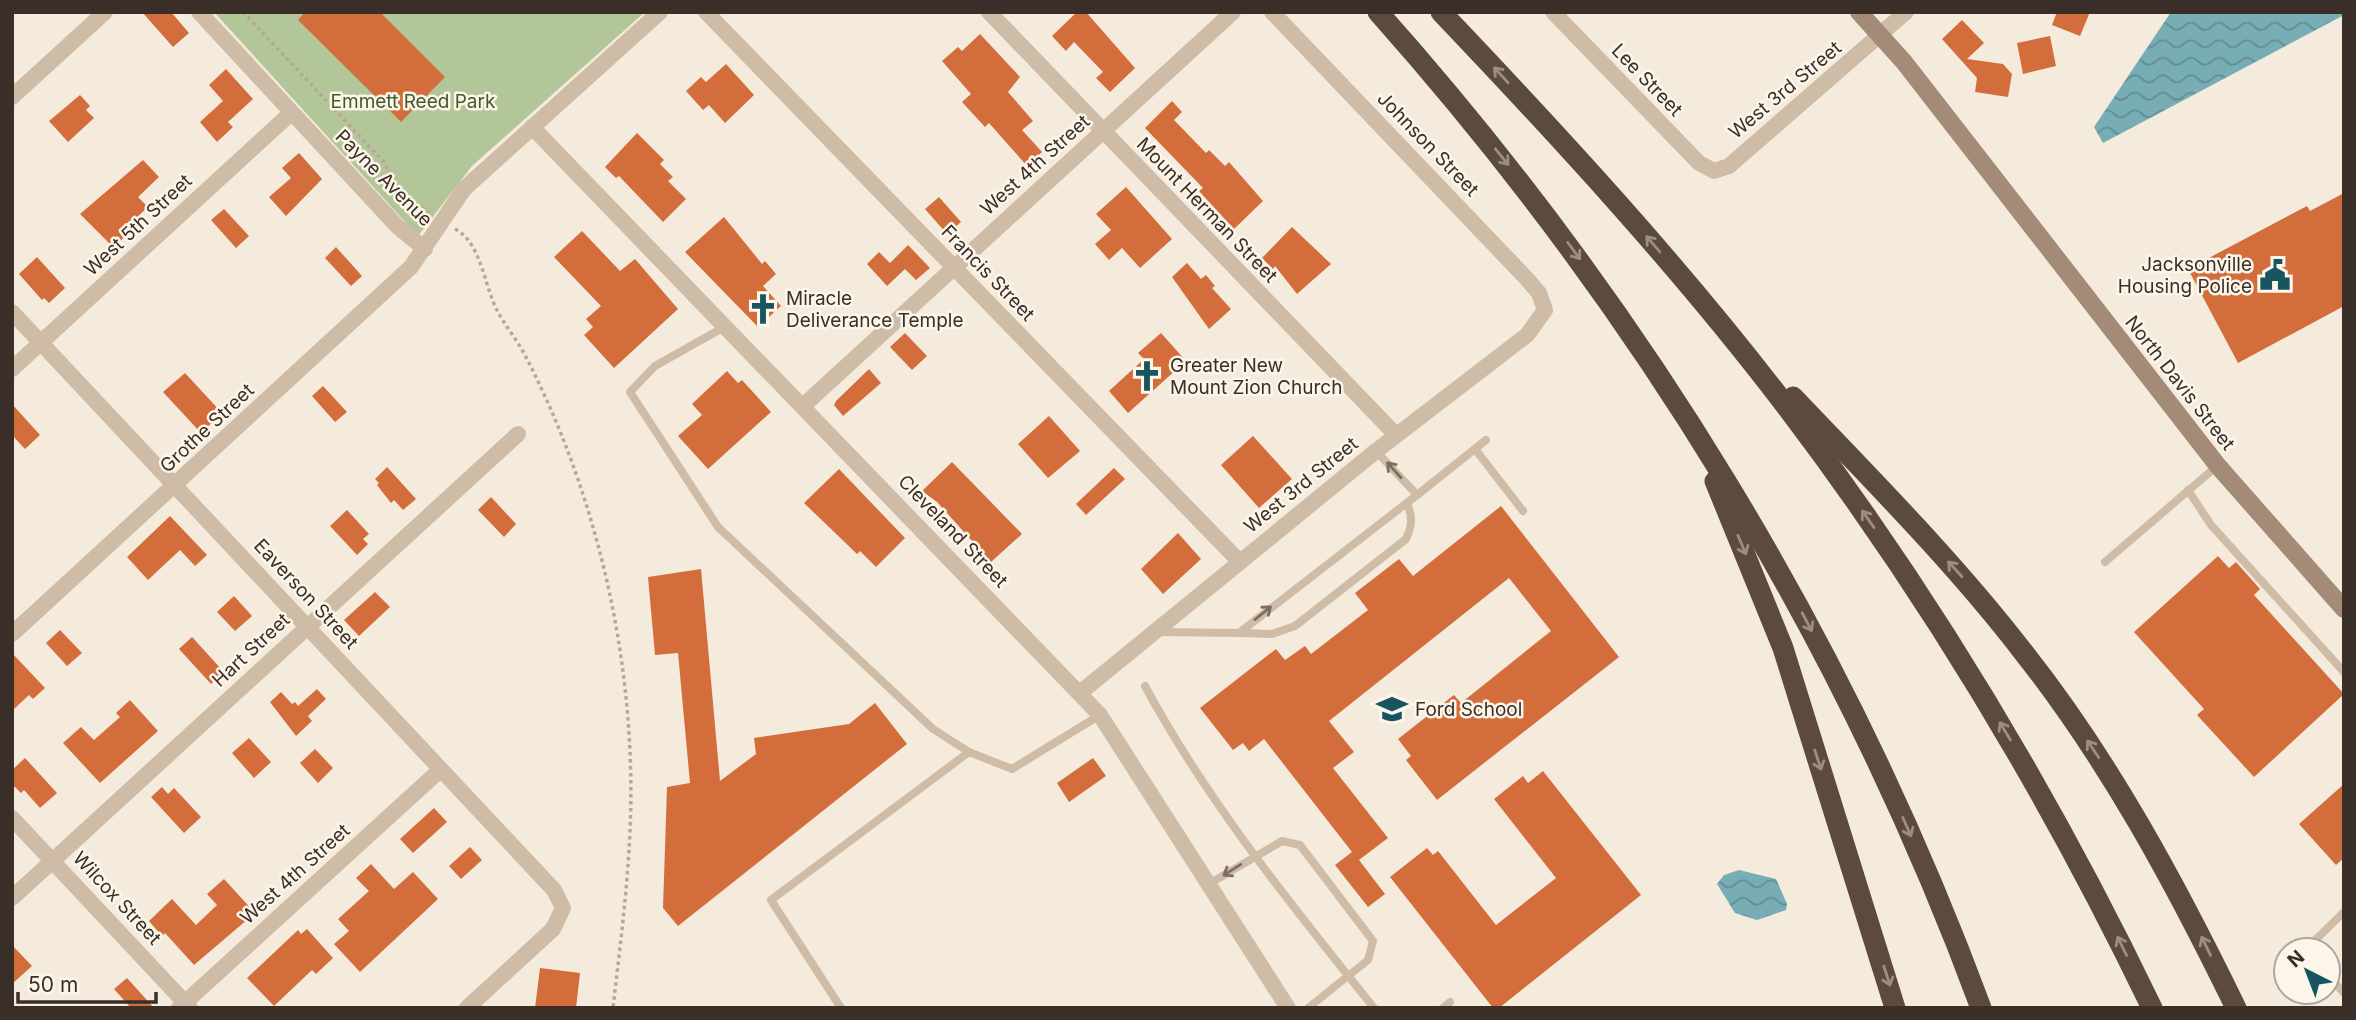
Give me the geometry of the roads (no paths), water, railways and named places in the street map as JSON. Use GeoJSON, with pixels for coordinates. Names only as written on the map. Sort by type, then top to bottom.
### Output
{"type":"FeatureCollection","features":[{"type":"Feature","properties":{"kind":"highway"},"geometry":{"type":"LineString","coordinates":[[1378,12],[1533,196],[1613,304],[1687,415],[1774,561],[1837,680],[1949,924],[1994,1008]]}},
{"type":"Feature","properties":{"kind":"highway"},"geometry":{"type":"LineString","coordinates":[[1441,12],[1573,154],[1698,296],[1928,540],[2026,655],[2071,716],[2134,814],[2176,888],[2236,1008]]}},
{"type":"Feature","properties":{"kind":"highway"},"geometry":{"type":"LineString","coordinates":[[1698,296],[1807,434],[1938,622],[2042,795],[2152,1008]]}},
{"type":"Feature","properties":{"kind":"highway"},"geometry":{"type":"LineString","coordinates":[[1687,415],[1783,648],[1895,1008]]}},
{"type":"Feature","properties":{"kind":"highway"},"geometry":{"type":"LineString","coordinates":[[1949,924],[1981,1008]]}},
{"type":"Feature","properties":{"kind":"street"},"geometry":{"type":"LineString","coordinates":[[12,97],[105,12]]}},
{"type":"Feature","properties":{"kind":"street","name":"Payne Avenue"},"geometry":{"type":"LineString","coordinates":[[199,12],[397,226],[425,249]]}},
{"type":"Feature","properties":{"kind":"street"},"geometry":{"type":"LineString","coordinates":[[425,249],[464,190],[660,12]]}},
{"type":"Feature","properties":{"kind":"street","name":"Francis Street"},"geometry":{"type":"LineString","coordinates":[[706,12],[1240,562]]}},
{"type":"Feature","properties":{"kind":"street","name":"Mount Herman Street"},"geometry":{"type":"LineString","coordinates":[[989,12],[1396,435]]}},
{"type":"Feature","properties":{"kind":"street","name":"West 4th Street"},"geometry":{"type":"LineString","coordinates":[[803,406],[1233,12]]}},
{"type":"Feature","properties":{"kind":"street","name":"Johnson Street"},"geometry":{"type":"LineString","coordinates":[[1272,12],[1527,279],[1539,293],[1545,310]]}},
{"type":"Feature","properties":{"kind":"street","name":"Lee Street"},"geometry":{"type":"LineString","coordinates":[[1553,12],[1699,163],[1714,171]]}},
{"type":"Feature","properties":{"kind":"street","name":"North Davis Street"},"geometry":{"type":"LineString","coordinates":[[1859,12],[1881,36],[2218,466],[2344,609]]}},
{"type":"Feature","properties":{"kind":"street","name":"West 3rd Street"},"geometry":{"type":"LineString","coordinates":[[1714,171],[1729,166],[1770,127],[1881,36],[1906,12]]}},
{"type":"Feature","properties":{"kind":"street","name":"West 5th Street"},"geometry":{"type":"LineString","coordinates":[[12,369],[291,113]]}},
{"type":"Feature","properties":{"kind":"street","name":"Cleveland Street"},"geometry":{"type":"LineString","coordinates":[[532,127],[1081,692],[1100,715],[1289,1008]]}},
{"type":"Feature","properties":{"kind":"street","name":"Grothe Street"},"geometry":{"type":"LineString","coordinates":[[12,634],[402,277],[425,249]]}},
{"type":"Feature","properties":{"kind":"street","name":"West 3rd Street"},"geometry":{"type":"LineString","coordinates":[[1081,692],[1376,451],[1527,335],[1545,310]]}},
{"type":"Feature","properties":{"kind":"street","name":"Eaverson Street"},"geometry":{"type":"LineString","coordinates":[[12,312],[439,771],[554,890],[563,908],[553,929],[467,1008]]}},
{"type":"Feature","properties":{"kind":"street","name":"Hart Street"},"geometry":{"type":"LineString","coordinates":[[12,898],[518,434]]}},
{"type":"Feature","properties":{"kind":"street","name":"West 4th Street"},"geometry":{"type":"LineString","coordinates":[[185,1006],[439,771]]}},
{"type":"Feature","properties":{"kind":"street","name":"Wilcox Street"},"geometry":{"type":"LineString","coordinates":[[12,818],[185,1006]]}},
{"type":"Feature","properties":{"kind":"lane"},"geometry":{"type":"LineString","coordinates":[[726,325],[655,366],[630,393],[718,527],[933,729],[969,752],[1012,769],[1100,715]]}},
{"type":"Feature","properties":{"kind":"lane"},"geometry":{"type":"LineString","coordinates":[[1239,634],[1486,440]]}},
{"type":"Feature","properties":{"kind":"lane"},"geometry":{"type":"LineString","coordinates":[[1475,449],[1523,511]]}},
{"type":"Feature","properties":{"kind":"lane"},"geometry":{"type":"LineString","coordinates":[[1376,451],[1416,495]]}},
{"type":"Feature","properties":{"kind":"lane"},"geometry":{"type":"LineString","coordinates":[[2105,562],[2218,466]]}},
{"type":"Feature","properties":{"kind":"lane"},"geometry":{"type":"LineString","coordinates":[[2188,490],[2211,525],[2344,672]]}},
{"type":"Feature","properties":{"kind":"lane"},"geometry":{"type":"LineString","coordinates":[[1153,632],[1272,634],[1305,618],[1406,540],[1412,527],[1412,513],[1407,503]]}},
{"type":"Feature","properties":{"kind":"lane"},"geometry":{"type":"LineString","coordinates":[[1144,686],[1185,753],[1255,855],[1374,1008]]}},
{"type":"Feature","properties":{"kind":"lane"},"geometry":{"type":"LineString","coordinates":[[841,1008],[771,900],[969,752]]}},
{"type":"Feature","properties":{"kind":"lane"},"geometry":{"type":"LineString","coordinates":[[1209,885],[1282,841],[1300,845],[1371,934],[1373,950],[1368,960],[1349,977],[1308,1008]]}},
{"type":"Feature","properties":{"kind":"lane"},"geometry":{"type":"LineString","coordinates":[[2319,936],[2344,912]]}},
{"type":"Feature","properties":{"kind":"water"},"geometry":{"type":"Polygon","coordinates":[[[2171,12],[2344,12],[2344,15],[2103,143],[2094,127],[2171,12]]]}},
{"type":"Feature","properties":{"kind":"water"},"geometry":{"type":"Polygon","coordinates":[[[1739,870],[1776,879],[1787,904],[1786,910],[1757,920],[1735,913],[1717,884],[1724,875],[1739,870]]]}},
{"type":"Feature","properties":{"kind":"place","name":"Jacksonville Housing Police"},"geometry":{"type":"Point","coordinates":[2275,275]}},
{"type":"Feature","properties":{"kind":"place","name":"Miracle Deliverance Temple"},"geometry":{"type":"Point","coordinates":[763,309]}},
{"type":"Feature","properties":{"kind":"place","name":"Greater New Mount Zion Church"},"geometry":{"type":"Point","coordinates":[1147,376]}},
{"type":"Feature","properties":{"kind":"place","name":"Ford School"},"geometry":{"type":"Point","coordinates":[1392,709]}},
{"type":"Feature","properties":{"kind":"park label","name":"Emmett Reed Park"},"geometry":{"type":"Point","coordinates":[413,101]}}]}
